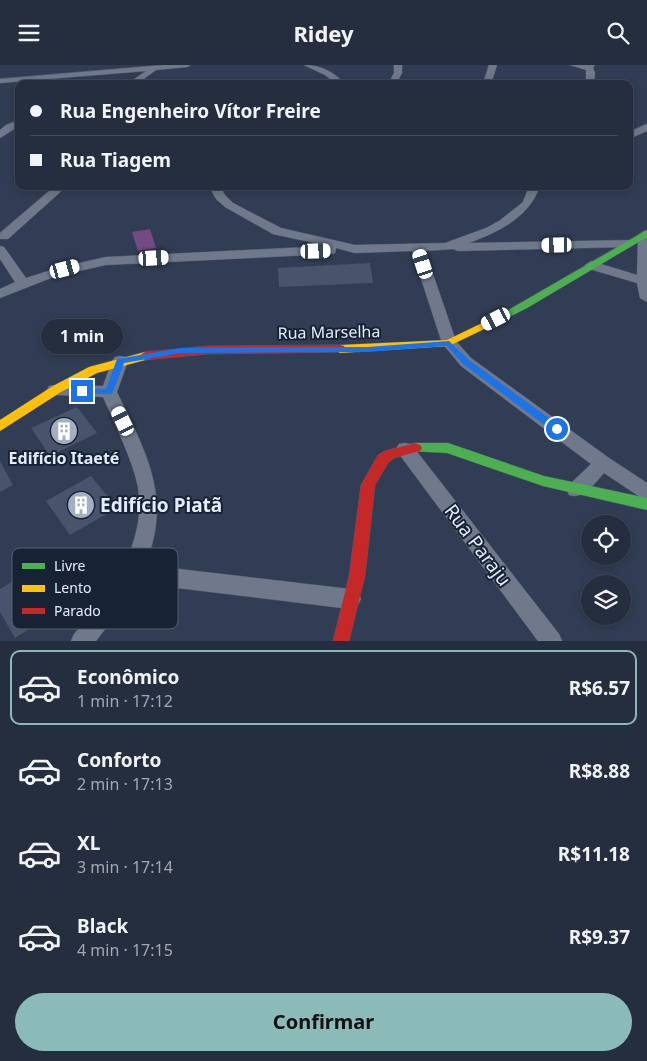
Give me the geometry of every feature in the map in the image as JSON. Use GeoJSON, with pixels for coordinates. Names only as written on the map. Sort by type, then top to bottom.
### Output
{"type":"FeatureCollection","features":[{"type":"Feature","properties":{"kind":"street"},"geometry":{"type":"LineString","coordinates":[[138,80],[167,65]]}},
{"type":"Feature","properties":{"kind":"street"},"geometry":{"type":"LineString","coordinates":[[18,80],[71,77],[187,65]]}},
{"type":"Feature","properties":{"kind":"street"},"geometry":{"type":"LineString","coordinates":[[308,65],[328,73],[336,80]]}},
{"type":"Feature","properties":{"kind":"street"},"geometry":{"type":"LineString","coordinates":[[394,80],[398,73],[398,65]]}},
{"type":"Feature","properties":{"kind":"street"},"geometry":{"type":"LineString","coordinates":[[488,80],[493,65]]}},
{"type":"Feature","properties":{"kind":"street"},"geometry":{"type":"LineString","coordinates":[[574,65],[590,66],[590,80]]}},
{"type":"Feature","properties":{"kind":"street"},"geometry":{"type":"LineString","coordinates":[[71,77],[76,67],[87,75]]}},
{"type":"Feature","properties":{"kind":"street"},"geometry":{"type":"LineString","coordinates":[[0,81],[15,80]]}},
{"type":"Feature","properties":{"kind":"street"},"geometry":{"type":"LineString","coordinates":[[2,132],[15,125]]}},
{"type":"Feature","properties":{"kind":"street"},"geometry":{"type":"LineString","coordinates":[[633,134],[647,127]]}},
{"type":"Feature","properties":{"kind":"street"},"geometry":{"type":"LineString","coordinates":[[2,132],[15,128]]}},
{"type":"Feature","properties":{"kind":"street"},"geometry":{"type":"LineString","coordinates":[[2,236],[57,190]]}},
{"type":"Feature","properties":{"kind":"street"},"geometry":{"type":"LineString","coordinates":[[216,190],[220,197],[230,205],[277,231],[355,249]]}},
{"type":"Feature","properties":{"kind":"street"},"geometry":{"type":"LineString","coordinates":[[447,247],[490,231],[503,223],[526,203],[534,190]]}},
{"type":"Feature","properties":{"kind":"street"},"geometry":{"type":"LineString","coordinates":[[257,253],[274,239],[277,231]]}},
{"type":"Feature","properties":{"kind":"street"},"geometry":{"type":"LineString","coordinates":[[645,234],[643,281],[647,298]]}},
{"type":"Feature","properties":{"kind":"street","name":"Rua Marselha"},"geometry":{"type":"LineString","coordinates":[[0,426],[55,390],[93,370],[120,361],[181,351],[367,349],[449,343],[544,295],[645,234]]}},
{"type":"Feature","properties":{"kind":"street"},"geometry":{"type":"LineString","coordinates":[[2,236],[9,238],[10,242],[0,250],[22,282]]}},
{"type":"Feature","properties":{"kind":"street"},"geometry":{"type":"LineString","coordinates":[[0,294],[22,282],[50,273],[106,261],[355,249],[628,243]]}},
{"type":"Feature","properties":{"kind":"street"},"geometry":{"type":"LineString","coordinates":[[417,247],[449,343],[466,362],[603,463],[647,492]]}},
{"type":"Feature","properties":{"kind":"street"},"geometry":{"type":"LineString","coordinates":[[591,265],[643,281]]}},
{"type":"Feature","properties":{"kind":"street"},"geometry":{"type":"LineString","coordinates":[[120,361],[109,392],[130,436],[147,487],[149,507],[141,548]]}},
{"type":"Feature","properties":{"kind":"street"},"geometry":{"type":"LineString","coordinates":[[55,390],[109,392]]}},
{"type":"Feature","properties":{"kind":"street"},"geometry":{"type":"LineString","coordinates":[[341,641],[357,576],[368,485],[383,459],[390,454],[405,449],[433,446],[454,449],[516,472],[576,490],[647,504]]}},
{"type":"Feature","properties":{"kind":"street","name":"Rua Paraju"},"geometry":{"type":"LineString","coordinates":[[405,449],[551,641]]}},
{"type":"Feature","properties":{"kind":"street"},"geometry":{"type":"LineString","coordinates":[[576,490],[603,463]]}},
{"type":"Feature","properties":{"kind":"street"},"geometry":{"type":"LineString","coordinates":[[178,578],[350,599]]}},
{"type":"Feature","properties":{"kind":"street"},"geometry":{"type":"LineString","coordinates":[[82,641],[92,629]]}},
{"type":"Feature","properties":{"kind":"shaded area"},"geometry":{"type":"Polygon","coordinates":[[[150,229],[156,248],[138,251],[132,232],[150,229]]]}},
{"type":"Feature","properties":{"kind":"building"},"geometry":{"type":"Polygon","coordinates":[[[370,263],[373,283],[279,287],[278,268],[370,263]]]}},
{"type":"Feature","properties":{"kind":"building","name":"Edifício Itaeté"},"geometry":{"type":"Polygon","coordinates":[[[77,407],[97,433],[50,456],[31,428],[77,407]]]}},
{"type":"Feature","properties":{"kind":"building"},"geometry":{"type":"Polygon","coordinates":[[[0,461],[13,485],[0,492],[0,461]]]}},
{"type":"Feature","properties":{"kind":"building","name":"Edifício Piatã"},"geometry":{"type":"Polygon","coordinates":[[[91,476],[117,508],[70,535],[46,501],[91,476]]]}},
{"type":"Feature","properties":{"kind":"building"},"geometry":{"type":"Polygon","coordinates":[[[12,582],[12,629],[29,629],[15,638],[0,612],[0,589],[12,582]]]}},
{"type":"Feature","properties":{"kind":"traffic: fast"},"geometry":{"type":"LineString","coordinates":[[505,315],[647,233]]}},
{"type":"Feature","properties":{"kind":"traffic: fast"},"geometry":{"type":"LineString","coordinates":[[415,448],[448,448],[543,481],[647,504]]}},
{"type":"Feature","properties":{"kind":"traffic: slow"},"geometry":{"type":"LineString","coordinates":[[340,349],[449,343],[505,315]]}},
{"type":"Feature","properties":{"kind":"traffic: slow"},"geometry":{"type":"LineString","coordinates":[[0,426],[45,396],[93,370],[105,365],[145,356]]}},
{"type":"Feature","properties":{"kind":"traffic: jam"},"geometry":{"type":"LineString","coordinates":[[145,356],[207,350],[340,349]]}},
{"type":"Feature","properties":{"kind":"traffic: jam"},"geometry":{"type":"LineString","coordinates":[[341,641],[357,576],[368,485],[383,459],[390,454],[415,448]]}},
{"type":"Feature","properties":{"kind":"place","name":"Edifício Itaeté"},"geometry":{"type":"Point","coordinates":[64,431]}},
{"type":"Feature","properties":{"kind":"place","name":"Edifício Piatã"},"geometry":{"type":"Point","coordinates":[81,505]}},
{"type":"Feature","properties":{"kind":"route"},"geometry":{"type":"LineString","coordinates":[[82,391],[109,392],[120,361],[156,354],[207,350],[367,349],[449,343],[466,362],[557,429]]}}]}
